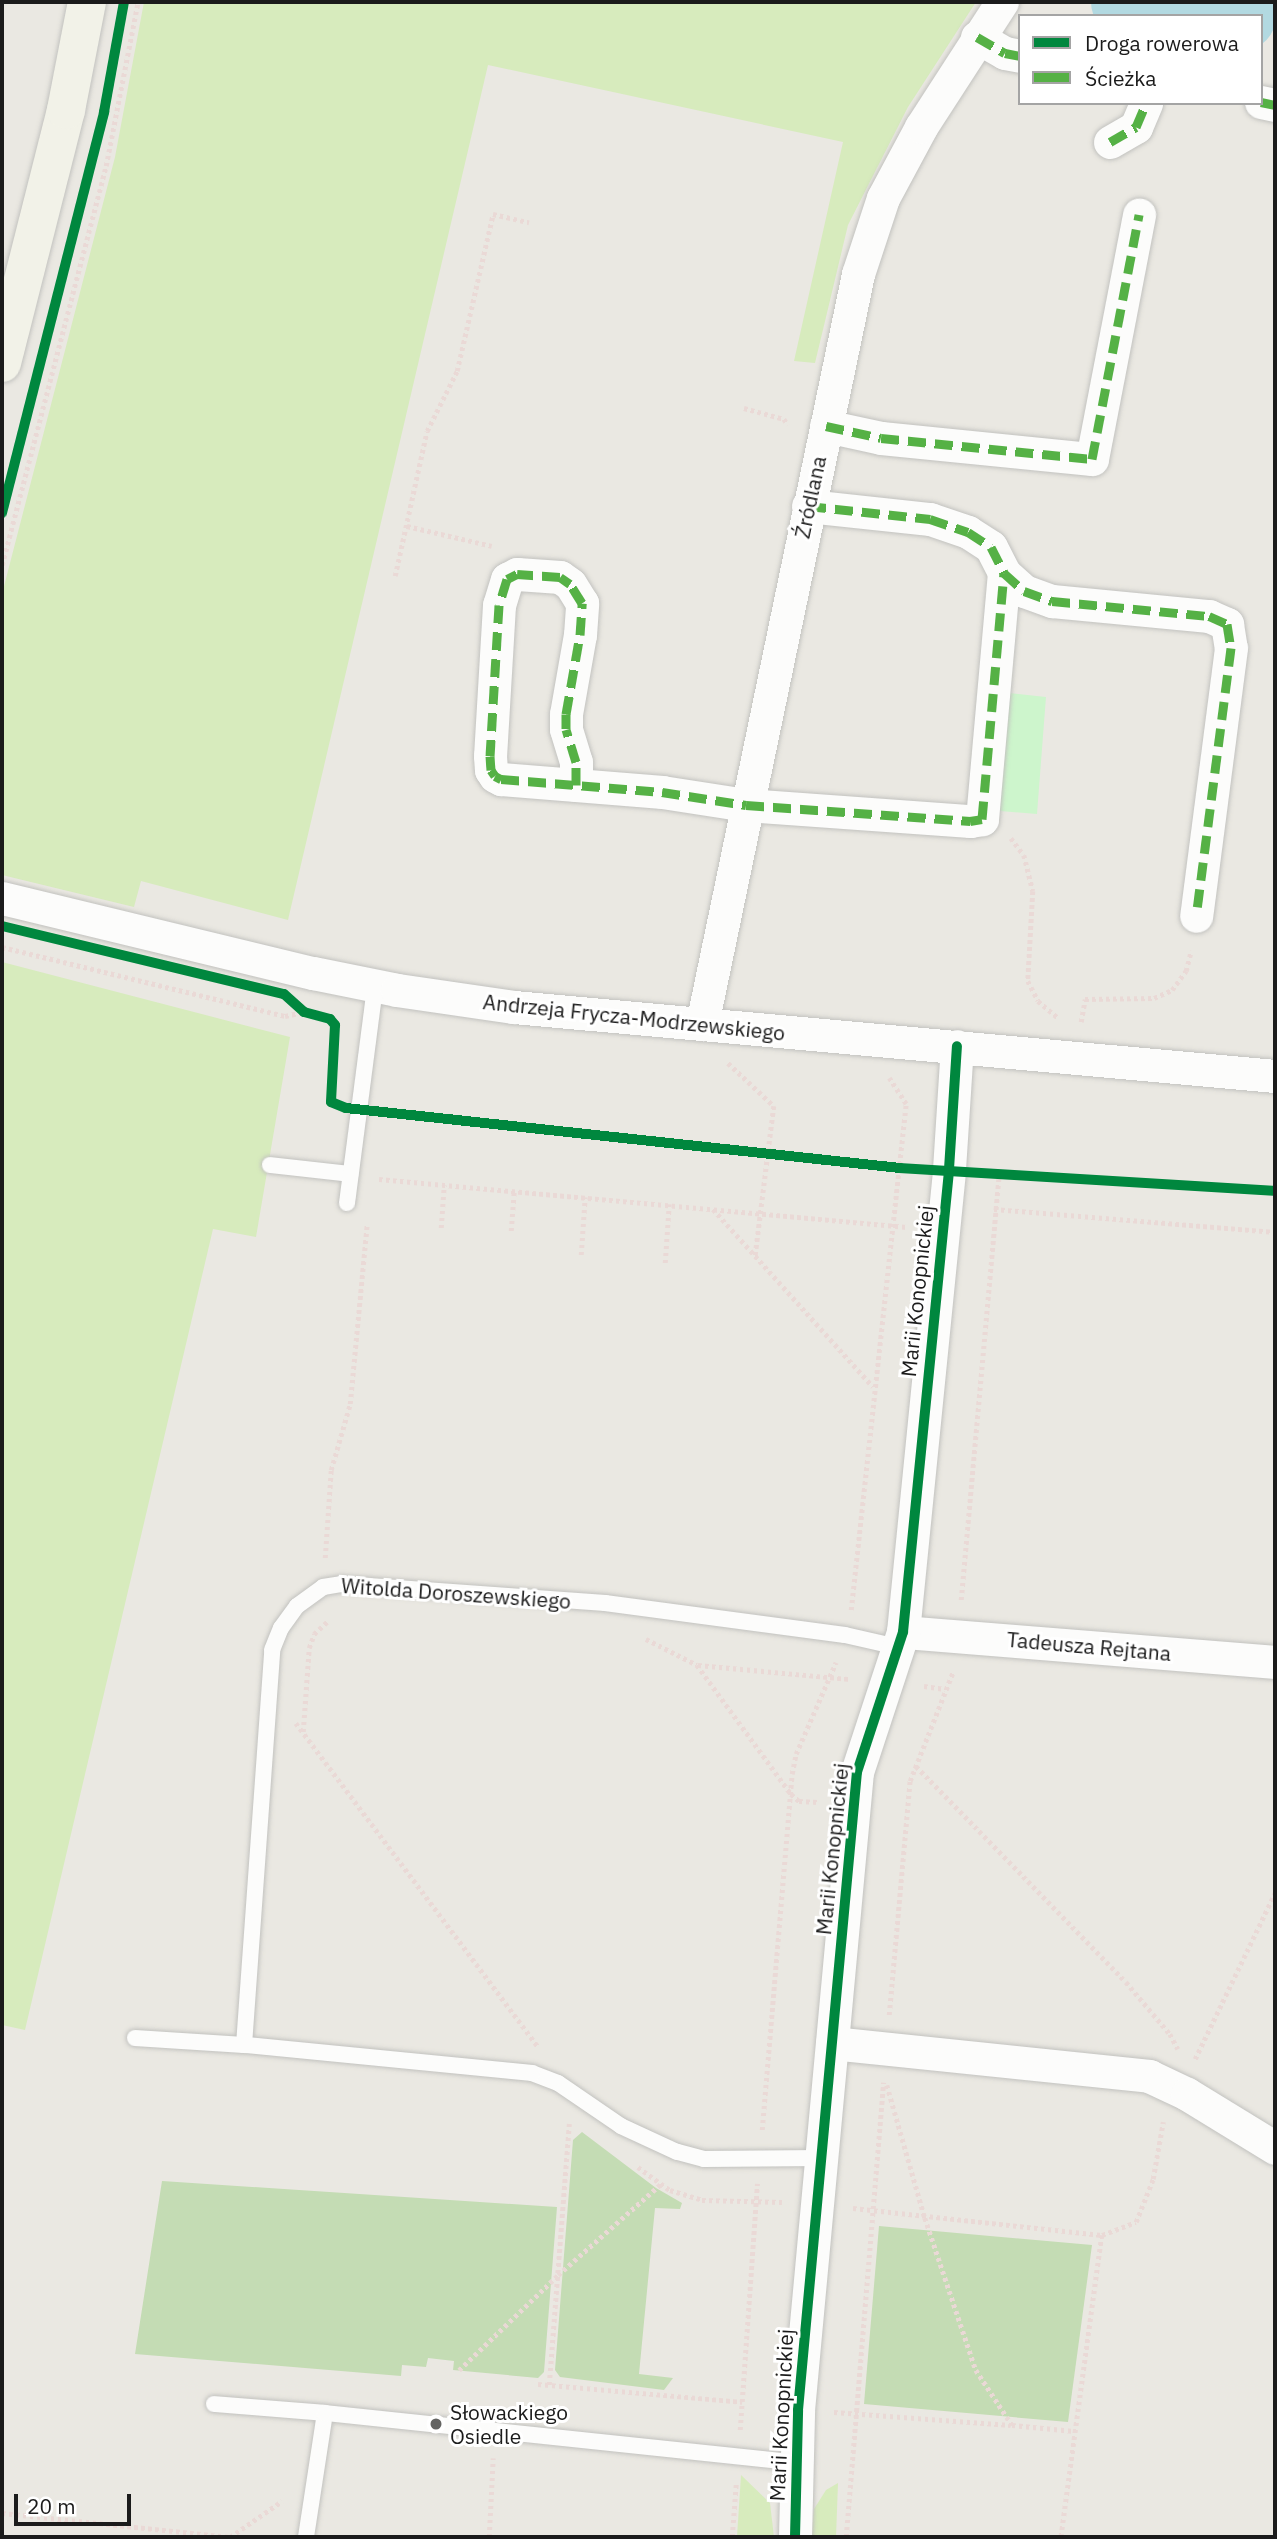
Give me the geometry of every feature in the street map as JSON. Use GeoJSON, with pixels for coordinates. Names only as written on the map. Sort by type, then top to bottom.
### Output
{"type":"FeatureCollection","features":[{"type":"Feature","properties":{"kind":"street"},"geometry":{"type":"LineString","coordinates":[[2,363],[66,110],[87,2]]}},
{"type":"Feature","properties":{"kind":"street","name":"Źródlana"},"geometry":{"type":"LineString","coordinates":[[702,1024],[858,274],[883,198],[921,127],[1002,2]]}},
{"type":"Feature","properties":{"kind":"street"},"geometry":{"type":"LineString","coordinates":[[977,37],[1005,53],[1018,56]]}},
{"type":"Feature","properties":{"kind":"street"},"geometry":{"type":"LineString","coordinates":[[1110,142],[1136,127],[1145,105]]}},
{"type":"Feature","properties":{"kind":"street"},"geometry":{"type":"LineString","coordinates":[[826,426],[881,438],[1092,459],[1139,214]]}},
{"type":"Feature","properties":{"kind":"street"},"geometry":{"type":"LineString","coordinates":[[808,506],[930,519],[968,532],[991,547],[1004,573],[1024,591],[1052,601],[1209,616],[1227,624],[1231,648],[1195,916]]}},
{"type":"Feature","properties":{"kind":"street"},"geometry":{"type":"LineString","coordinates":[[576,785],[576,762],[566,729],[566,714],[580,635],[582,603],[570,584],[560,577],[517,574],[507,579],[500,591],[491,770],[501,779],[662,792],[746,805],[982,819],[1004,573]]}},
{"type":"Feature","properties":{"kind":"street","name":"Andrzeja Frycza-Modrzewskiego"},"geometry":{"type":"LineString","coordinates":[[2,898],[313,973],[375,986],[514,1007],[1275,1076]]}},
{"type":"Feature","properties":{"kind":"street","name":"Marii Konopnickiej"},"geometry":{"type":"LineString","coordinates":[[795,2537],[794,2462],[798,2410],[857,1772],[900,1639],[943,1230],[957,1046]]}},
{"type":"Feature","properties":{"kind":"street","name":"Tadeusza Rejtana"},"geometry":{"type":"LineString","coordinates":[[900,1639],[958,1636],[1275,1661]]}},
{"type":"Feature","properties":{"kind":"street"},"geometry":{"type":"LineString","coordinates":[[832,2043],[1182,2078],[1275,2148]]}},
{"type":"Feature","properties":{"kind":"lane"},"geometry":{"type":"LineString","coordinates":[[347,1203],[375,986]]}},
{"type":"Feature","properties":{"kind":"lane"},"geometry":{"type":"LineString","coordinates":[[270,1165],[350,1174]]}},
{"type":"Feature","properties":{"kind":"lane","name":"Witolda Doroszewskiego"},"geometry":{"type":"LineString","coordinates":[[244,2046],[272,1650],[281,1628],[297,1606],[323,1587],[365,1585],[605,1603],[900,1639]]}},
{"type":"Feature","properties":{"kind":"lane"},"geometry":{"type":"LineString","coordinates":[[135,2038],[532,2073],[558,2083],[647,2141],[704,2159],[760,2156],[821,2158]]}},
{"type":"Feature","properties":{"kind":"lane"},"geometry":{"type":"LineString","coordinates":[[214,2404],[794,2462]]}},
{"type":"Feature","properties":{"kind":"lane"},"geometry":{"type":"LineString","coordinates":[[306,2537],[325,2413]]}},
{"type":"Feature","properties":{"kind":"path"},"geometry":{"type":"LineString","coordinates":[[2,565],[106,166],[138,2]]}},
{"type":"Feature","properties":{"kind":"path"},"geometry":{"type":"LineString","coordinates":[[101,125],[122,17]]}},
{"type":"Feature","properties":{"kind":"path"},"geometry":{"type":"LineString","coordinates":[[395,576],[427,430],[457,371],[493,214],[529,222]]}},
{"type":"Feature","properties":{"kind":"path"},"geometry":{"type":"LineString","coordinates":[[744,408],[784,419],[792,430]]}},
{"type":"Feature","properties":{"kind":"path"},"geometry":{"type":"LineString","coordinates":[[408,526],[500,548]]}},
{"type":"Feature","properties":{"kind":"path"},"geometry":{"type":"LineString","coordinates":[[486,558],[488,545]]}},
{"type":"Feature","properties":{"kind":"path"},"geometry":{"type":"LineString","coordinates":[[982,819],[1011,838],[1024,855],[1033,891],[1028,981],[1038,1001],[1069,1024]]}},
{"type":"Feature","properties":{"kind":"path"},"geometry":{"type":"LineString","coordinates":[[1080,1030],[1085,999],[1153,998],[1172,990],[1180,982],[1190,959],[1195,916]]}},
{"type":"Feature","properties":{"kind":"path"},"geometry":{"type":"LineString","coordinates":[[2,947],[285,1016],[304,1012]]}},
{"type":"Feature","properties":{"kind":"path"},"geometry":{"type":"LineString","coordinates":[[304,1012],[313,973]]}},
{"type":"Feature","properties":{"kind":"path"},"geometry":{"type":"LineString","coordinates":[[294,1003],[304,1012]]}},
{"type":"Feature","properties":{"kind":"path"},"geometry":{"type":"LineString","coordinates":[[702,1024],[709,1046],[774,1106],[755,1258]]}},
{"type":"Feature","properties":{"kind":"path"},"geometry":{"type":"LineString","coordinates":[[732,2537],[756,2201],[791,1794],[796,1754],[845,1634],[858,1562],[873,1388],[906,1104],[865,1038]]}},
{"type":"Feature","properties":{"kind":"path"},"geometry":{"type":"LineString","coordinates":[[886,2049],[910,1781],[955,1667],[999,1172]]}},
{"type":"Feature","properties":{"kind":"path"},"geometry":{"type":"LineString","coordinates":[[371,1179],[943,1230]]}},
{"type":"Feature","properties":{"kind":"path"},"geometry":{"type":"LineString","coordinates":[[441,1228],[444,1185]]}},
{"type":"Feature","properties":{"kind":"path"},"geometry":{"type":"LineString","coordinates":[[511,1231],[514,1191]]}},
{"type":"Feature","properties":{"kind":"path"},"geometry":{"type":"LineString","coordinates":[[581,1255],[584,1197]]}},
{"type":"Feature","properties":{"kind":"path"},"geometry":{"type":"LineString","coordinates":[[665,1263],[669,1204]]}},
{"type":"Feature","properties":{"kind":"path"},"geometry":{"type":"LineString","coordinates":[[713,1208],[873,1388]]}},
{"type":"Feature","properties":{"kind":"path"},"geometry":{"type":"LineString","coordinates":[[994,1209],[1275,1232]]}},
{"type":"Feature","properties":{"kind":"path"},"geometry":{"type":"LineString","coordinates":[[323,1587],[331,1470],[350,1404],[367,1218]]}},
{"type":"Feature","properties":{"kind":"path"},"geometry":{"type":"LineString","coordinates":[[303,1732],[309,1648],[314,1634],[330,1620]]}},
{"type":"Feature","properties":{"kind":"path"},"geometry":{"type":"LineString","coordinates":[[641,1636],[697,1665],[829,1678],[888,1680],[945,1689]]}},
{"type":"Feature","properties":{"kind":"path"},"geometry":{"type":"LineString","coordinates":[[697,1665],[791,1794],[799,1801],[854,1804]]}},
{"type":"Feature","properties":{"kind":"path"},"geometry":{"type":"LineString","coordinates":[[269,1687],[558,2073],[558,2083]]}},
{"type":"Feature","properties":{"kind":"path"},"geometry":{"type":"LineString","coordinates":[[916,1766],[1126,1982],[1170,2034],[1182,2078]]}},
{"type":"Feature","properties":{"kind":"path"},"geometry":{"type":"LineString","coordinates":[[634,2164],[661,2184],[702,2200],[815,2204],[1102,2235],[1136,2222],[1153,2179],[1167,2100],[1182,2078],[1275,1893]]}},
{"type":"Feature","properties":{"kind":"path"},"geometry":{"type":"LineString","coordinates":[[846,2537],[883,2072],[926,2218],[976,2370],[1012,2425]]}},
{"type":"Feature","properties":{"kind":"path"},"geometry":{"type":"LineString","coordinates":[[549,2385],[569,2116],[580,2124]]}},
{"type":"Feature","properties":{"kind":"path"},"geometry":{"type":"LineString","coordinates":[[459,2370],[558,2275],[661,2184]]}},
{"type":"Feature","properties":{"kind":"path"},"geometry":{"type":"LineString","coordinates":[[1060,2537],[1102,2235]]}},
{"type":"Feature","properties":{"kind":"path"},"geometry":{"type":"LineString","coordinates":[[538,2384],[742,2402]]}},
{"type":"Feature","properties":{"kind":"path"},"geometry":{"type":"LineString","coordinates":[[798,2410],[1074,2431]]}},
{"type":"Feature","properties":{"kind":"path"},"geometry":{"type":"LineString","coordinates":[[489,2537],[495,2430]]}},
{"type":"Feature","properties":{"kind":"path"},"geometry":{"type":"LineString","coordinates":[[230,2537],[315,2479]]}},
{"type":"Feature","properties":{"kind":"path"},"geometry":{"type":"LineString","coordinates":[[2,2513],[237,2537]]}},
{"type":"Feature","properties":{"kind":"green space"},"geometry":{"type":"Polygon","coordinates":[[[144,2],[976,2],[908,107],[848,225],[815,363],[794,361],[843,142],[488,65],[288,920],[141,881],[134,907],[2,875],[2,594],[115,157],[144,2]]]}},
{"type":"Feature","properties":{"kind":"green space"},"geometry":{"type":"Polygon","coordinates":[[[1010,693],[1046,697],[1037,814],[1000,811],[1000,753],[1005,752],[1010,693]]]}},
{"type":"Feature","properties":{"kind":"green space"},"geometry":{"type":"Polygon","coordinates":[[[2,962],[290,1037],[256,1237],[213,1229],[25,2030],[2,2025],[2,962]]]}},
{"type":"Feature","properties":{"kind":"green space"},"geometry":{"type":"Polygon","coordinates":[[[582,2132],[656,2188],[682,2203],[680,2209],[655,2208],[639,2374],[673,2378],[664,2390],[560,2377],[555,2370],[573,2140],[582,2132]]]}},
{"type":"Feature","properties":{"kind":"green space"},"geometry":{"type":"Polygon","coordinates":[[[162,2181],[557,2207],[544,2372],[538,2378],[453,2370],[454,2361],[428,2358],[426,2367],[402,2365],[401,2376],[135,2354],[162,2181]]]}},
{"type":"Feature","properties":{"kind":"green space"},"geometry":{"type":"Polygon","coordinates":[[[879,2226],[1092,2245],[1068,2422],[864,2404],[879,2226]]]}},
{"type":"Feature","properties":{"kind":"green space"},"geometry":{"type":"Polygon","coordinates":[[[741,2475],[770,2503],[774,2537],[737,2537],[741,2475]]]}},
{"type":"Feature","properties":{"kind":"green space"},"geometry":{"type":"Polygon","coordinates":[[[838,2483],[836,2537],[811,2537],[814,2509],[826,2490],[838,2483]]]}},
{"type":"Feature","properties":{"kind":"waterway"},"geometry":{"type":"LineString","coordinates":[[1126,2],[1180,5],[1230,14]]}},
{"type":"Feature","properties":{"kind":"marked path"},"geometry":{"type":"LineString","coordinates":[[977,37],[1005,53],[1018,56]]}},
{"type":"Feature","properties":{"kind":"marked path"},"geometry":{"type":"LineString","coordinates":[[1263,102],[1275,105]]}},
{"type":"Feature","properties":{"kind":"marked path"},"geometry":{"type":"LineString","coordinates":[[1110,142],[1136,127],[1145,105]]}},
{"type":"Feature","properties":{"kind":"marked path"},"geometry":{"type":"LineString","coordinates":[[826,426],[881,438],[1092,459],[1139,214]]}},
{"type":"Feature","properties":{"kind":"marked path"},"geometry":{"type":"LineString","coordinates":[[808,506],[930,519],[968,532],[991,547],[1004,573],[1024,591],[1052,601],[1209,616],[1227,624],[1231,648],[1196,916]]}},
{"type":"Feature","properties":{"kind":"marked path"},"geometry":{"type":"LineString","coordinates":[[576,785],[576,762],[566,729],[566,714],[580,635],[582,603],[570,584],[560,577],[517,574],[507,579],[499,605],[490,756],[491,770],[495,776],[501,779],[662,792],[746,805],[970,821],[982,819],[1004,573]]}},
{"type":"Feature","properties":{"kind":"cycle path"},"geometry":{"type":"LineString","coordinates":[[2,513],[104,112],[124,2]]}},
{"type":"Feature","properties":{"kind":"cycle path"},"geometry":{"type":"LineString","coordinates":[[2,926],[284,994],[304,1012],[330,1019],[335,1025],[331,1102],[346,1108],[900,1168],[1275,1191]]}},
{"type":"Feature","properties":{"kind":"cycle path"},"geometry":{"type":"LineString","coordinates":[[795,2537],[798,2410],[857,1772],[903,1632],[949,1169],[957,1046]]}},
{"type":"Feature","properties":{"kind":"place","name":"Słowackiego Osiedle"},"geometry":{"type":"Point","coordinates":[436,2424]}}]}
